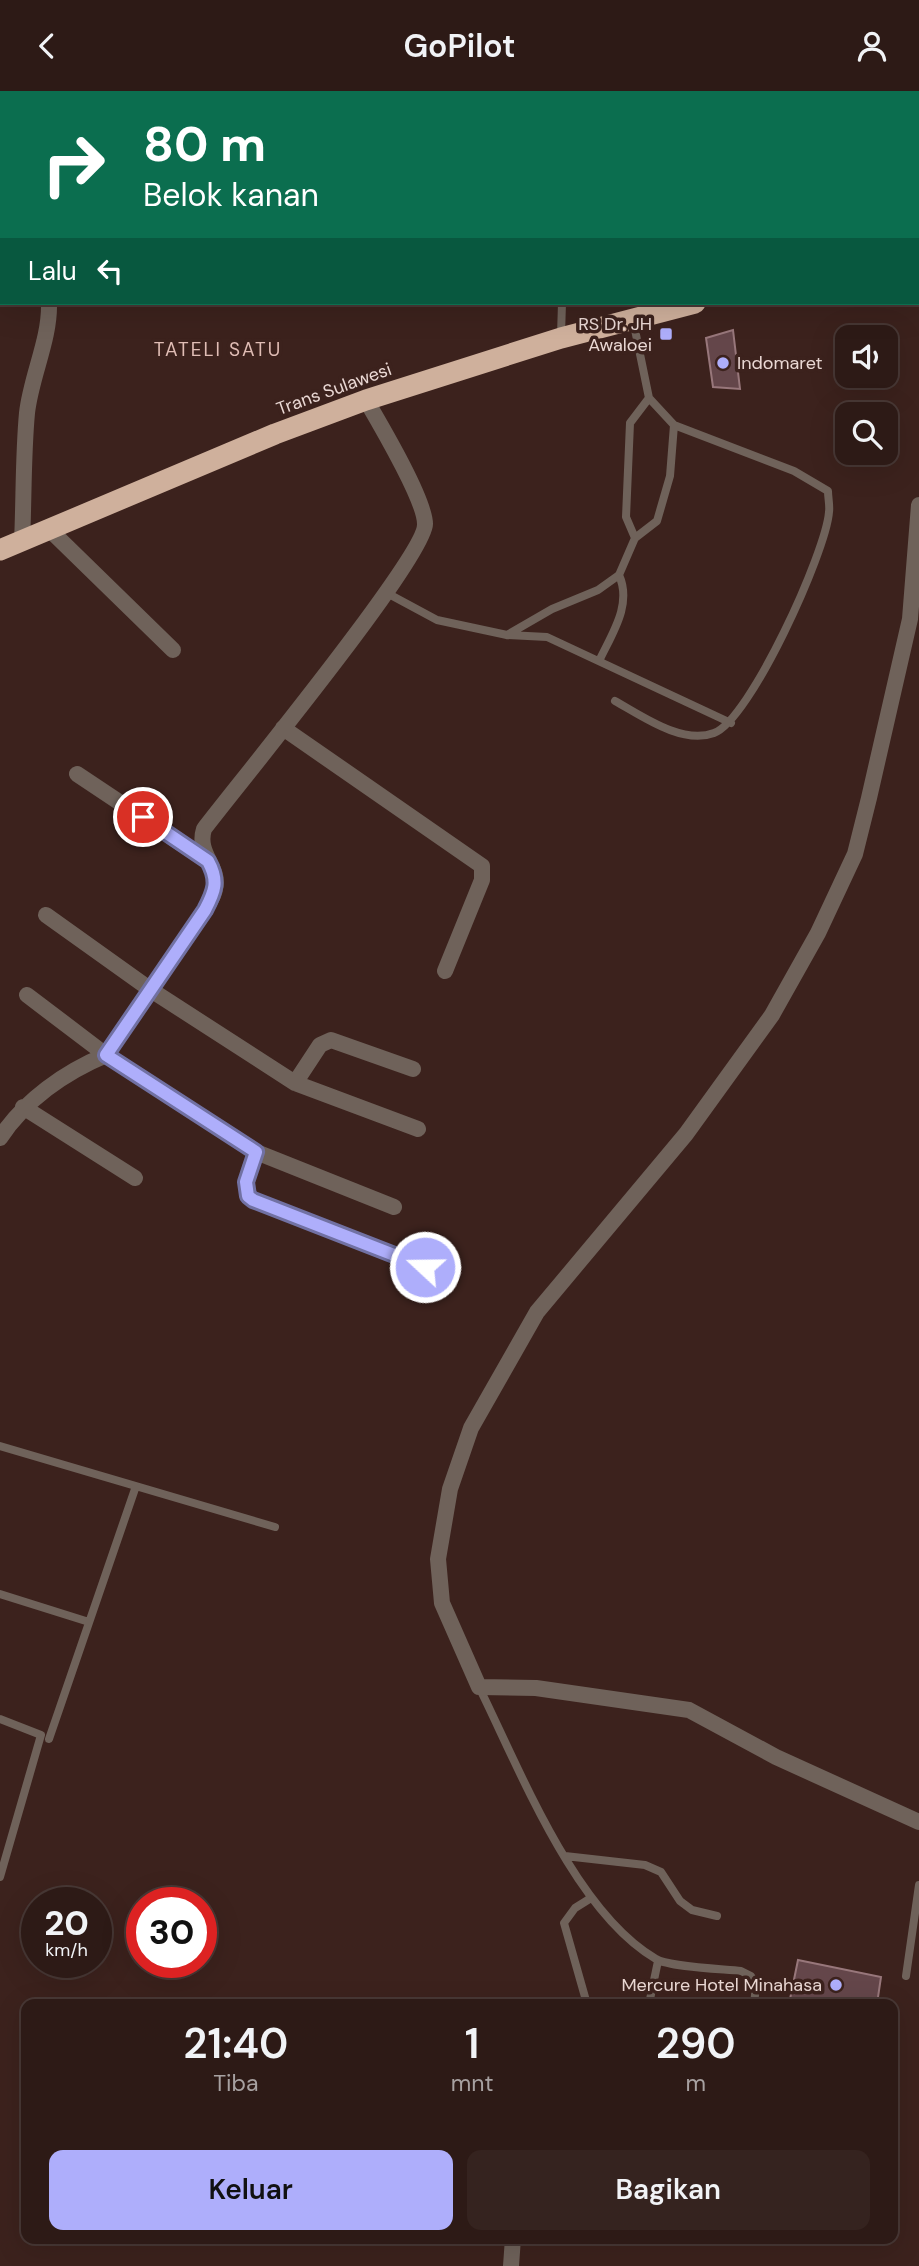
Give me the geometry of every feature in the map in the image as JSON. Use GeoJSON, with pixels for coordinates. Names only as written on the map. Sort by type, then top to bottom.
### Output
{"type":"FeatureCollection","features":[{"type":"Feature","properties":{"kind":"highway","name":"Trans Sulawesi"},"geometry":{"type":"LineString","coordinates":[[0,550],[275,434],[366,400],[561,338],[688,305]]}},
{"type":"Feature","properties":{"kind":"street"},"geometry":{"type":"LineString","coordinates":[[22,542],[27,413],[33,377],[44,342],[49,305]]}},
{"type":"Feature","properties":{"kind":"street"},"geometry":{"type":"LineString","coordinates":[[0,1137],[23,1107],[86,1063],[106,1055],[205,910],[216,889],[214,871],[201,847],[204,829],[385,592],[421,538],[425,521],[395,451],[366,400]]}},
{"type":"Feature","properties":{"kind":"street"},"geometry":{"type":"LineString","coordinates":[[919,505],[910,619],[855,854],[818,933],[772,1015],[686,1134],[537,1311],[471,1428],[450,1489],[438,1559],[442,1603],[480,1687],[536,1688],[689,1710],[776,1757],[919,1822]]}},
{"type":"Feature","properties":{"kind":"street"},"geometry":{"type":"LineString","coordinates":[[50,530],[173,649]]}},
{"type":"Feature","properties":{"kind":"street"},"geometry":{"type":"LineString","coordinates":[[283,728],[482,866],[482,880],[445,971]]}},
{"type":"Feature","properties":{"kind":"street"},"geometry":{"type":"LineString","coordinates":[[77,774],[208,861]]}},
{"type":"Feature","properties":{"kind":"street"},"geometry":{"type":"LineString","coordinates":[[46,915],[151,990],[295,1083],[418,1129]]}},
{"type":"Feature","properties":{"kind":"street"},"geometry":{"type":"LineString","coordinates":[[27,995],[106,1055],[256,1152],[394,1207]]}},
{"type":"Feature","properties":{"kind":"street"},"geometry":{"type":"LineString","coordinates":[[295,1083],[320,1045],[331,1040],[413,1069]]}},
{"type":"Feature","properties":{"kind":"street"},"geometry":{"type":"LineString","coordinates":[[23,1107],[135,1178]]}},
{"type":"Feature","properties":{"kind":"street"},"geometry":{"type":"LineString","coordinates":[[256,1152],[246,1182],[248,1196],[253,1200],[425,1267]]}},
{"type":"Feature","properties":{"kind":"street"},"geometry":{"type":"LineString","coordinates":[[511,2266],[513,2244]]}},
{"type":"Feature","properties":{"kind":"lane"},"geometry":{"type":"LineString","coordinates":[[561,338],[562,305]]}},
{"type":"Feature","properties":{"kind":"lane"},"geometry":{"type":"LineString","coordinates":[[615,701],[668,729],[693,736],[714,733],[731,723],[747,702],[782,636],[819,553],[829,514],[828,491],[794,471],[674,425],[649,398],[633,320]]}},
{"type":"Feature","properties":{"kind":"lane"},"geometry":{"type":"LineString","coordinates":[[635,538],[626,517],[630,423],[649,398]]}},
{"type":"Feature","properties":{"kind":"lane"},"geometry":{"type":"LineString","coordinates":[[507,635],[552,609],[598,590],[619,575],[635,538],[657,521],[670,476],[674,425]]}},
{"type":"Feature","properties":{"kind":"lane"},"geometry":{"type":"LineString","coordinates":[[600,659],[625,600],[625,589],[619,575]]}},
{"type":"Feature","properties":{"kind":"lane"},"geometry":{"type":"LineString","coordinates":[[385,592],[437,620],[507,635],[547,637],[600,659],[731,723]]}},
{"type":"Feature","properties":{"kind":"lane"},"geometry":{"type":"LineString","coordinates":[[0,1446],[275,1527]]}},
{"type":"Feature","properties":{"kind":"lane"},"geometry":{"type":"LineString","coordinates":[[49,1738],[136,1486]]}},
{"type":"Feature","properties":{"kind":"lane"},"geometry":{"type":"LineString","coordinates":[[0,1594],[89,1622]]}},
{"type":"Feature","properties":{"kind":"lane"},"geometry":{"type":"LineString","coordinates":[[480,1687],[565,1856],[591,1899],[658,1961],[747,1973],[756,1986],[755,1999]]}},
{"type":"Feature","properties":{"kind":"lane"},"geometry":{"type":"LineString","coordinates":[[0,1719],[41,1735],[0,1877]]}},
{"type":"Feature","properties":{"kind":"lane"},"geometry":{"type":"LineString","coordinates":[[565,1856],[645,1865],[660,1872],[670,1882],[680,1901],[692,1910],[717,1916]]}},
{"type":"Feature","properties":{"kind":"lane"},"geometry":{"type":"LineString","coordinates":[[906,1976],[919,1885]]}},
{"type":"Feature","properties":{"kind":"lane"},"geometry":{"type":"LineString","coordinates":[[586,1999],[564,1923],[575,1908],[591,1899]]}},
{"type":"Feature","properties":{"kind":"lane"},"geometry":{"type":"LineString","coordinates":[[650,1999],[658,1961]]}},
{"type":"Feature","properties":{"kind":"building","name":"Indomaret"},"geometry":{"type":"Polygon","coordinates":[[[733,330],[740,389],[713,387],[706,338],[733,330]]]}},
{"type":"Feature","properties":{"kind":"building","name":"Mercure Hotel Minahasa"},"geometry":{"type":"Polygon","coordinates":[[[798,1960],[881,1977],[878,1999],[790,1999],[798,1960]]]}},
{"type":"Feature","properties":{"kind":"place","name":"RS Dr. JH Awaloei"},"geometry":{"type":"Point","coordinates":[666,334]}},
{"type":"Feature","properties":{"kind":"place","name":"Indomaret"},"geometry":{"type":"Point","coordinates":[723,363]}},
{"type":"Feature","properties":{"kind":"place","name":"Mercure Hotel Minahasa"},"geometry":{"type":"Point","coordinates":[836,1985]}},
{"type":"Feature","properties":{"kind":"district","name":"TATELI SATU"},"geometry":{"type":"Point","coordinates":[218,349]}},
{"type":"Feature","properties":{"kind":"route"},"geometry":{"type":"LineString","coordinates":[[143,817],[208,861],[214,871],[216,889],[205,910],[106,1055],[256,1152],[246,1182],[246,1191],[253,1200],[425,1267]]}}]}
